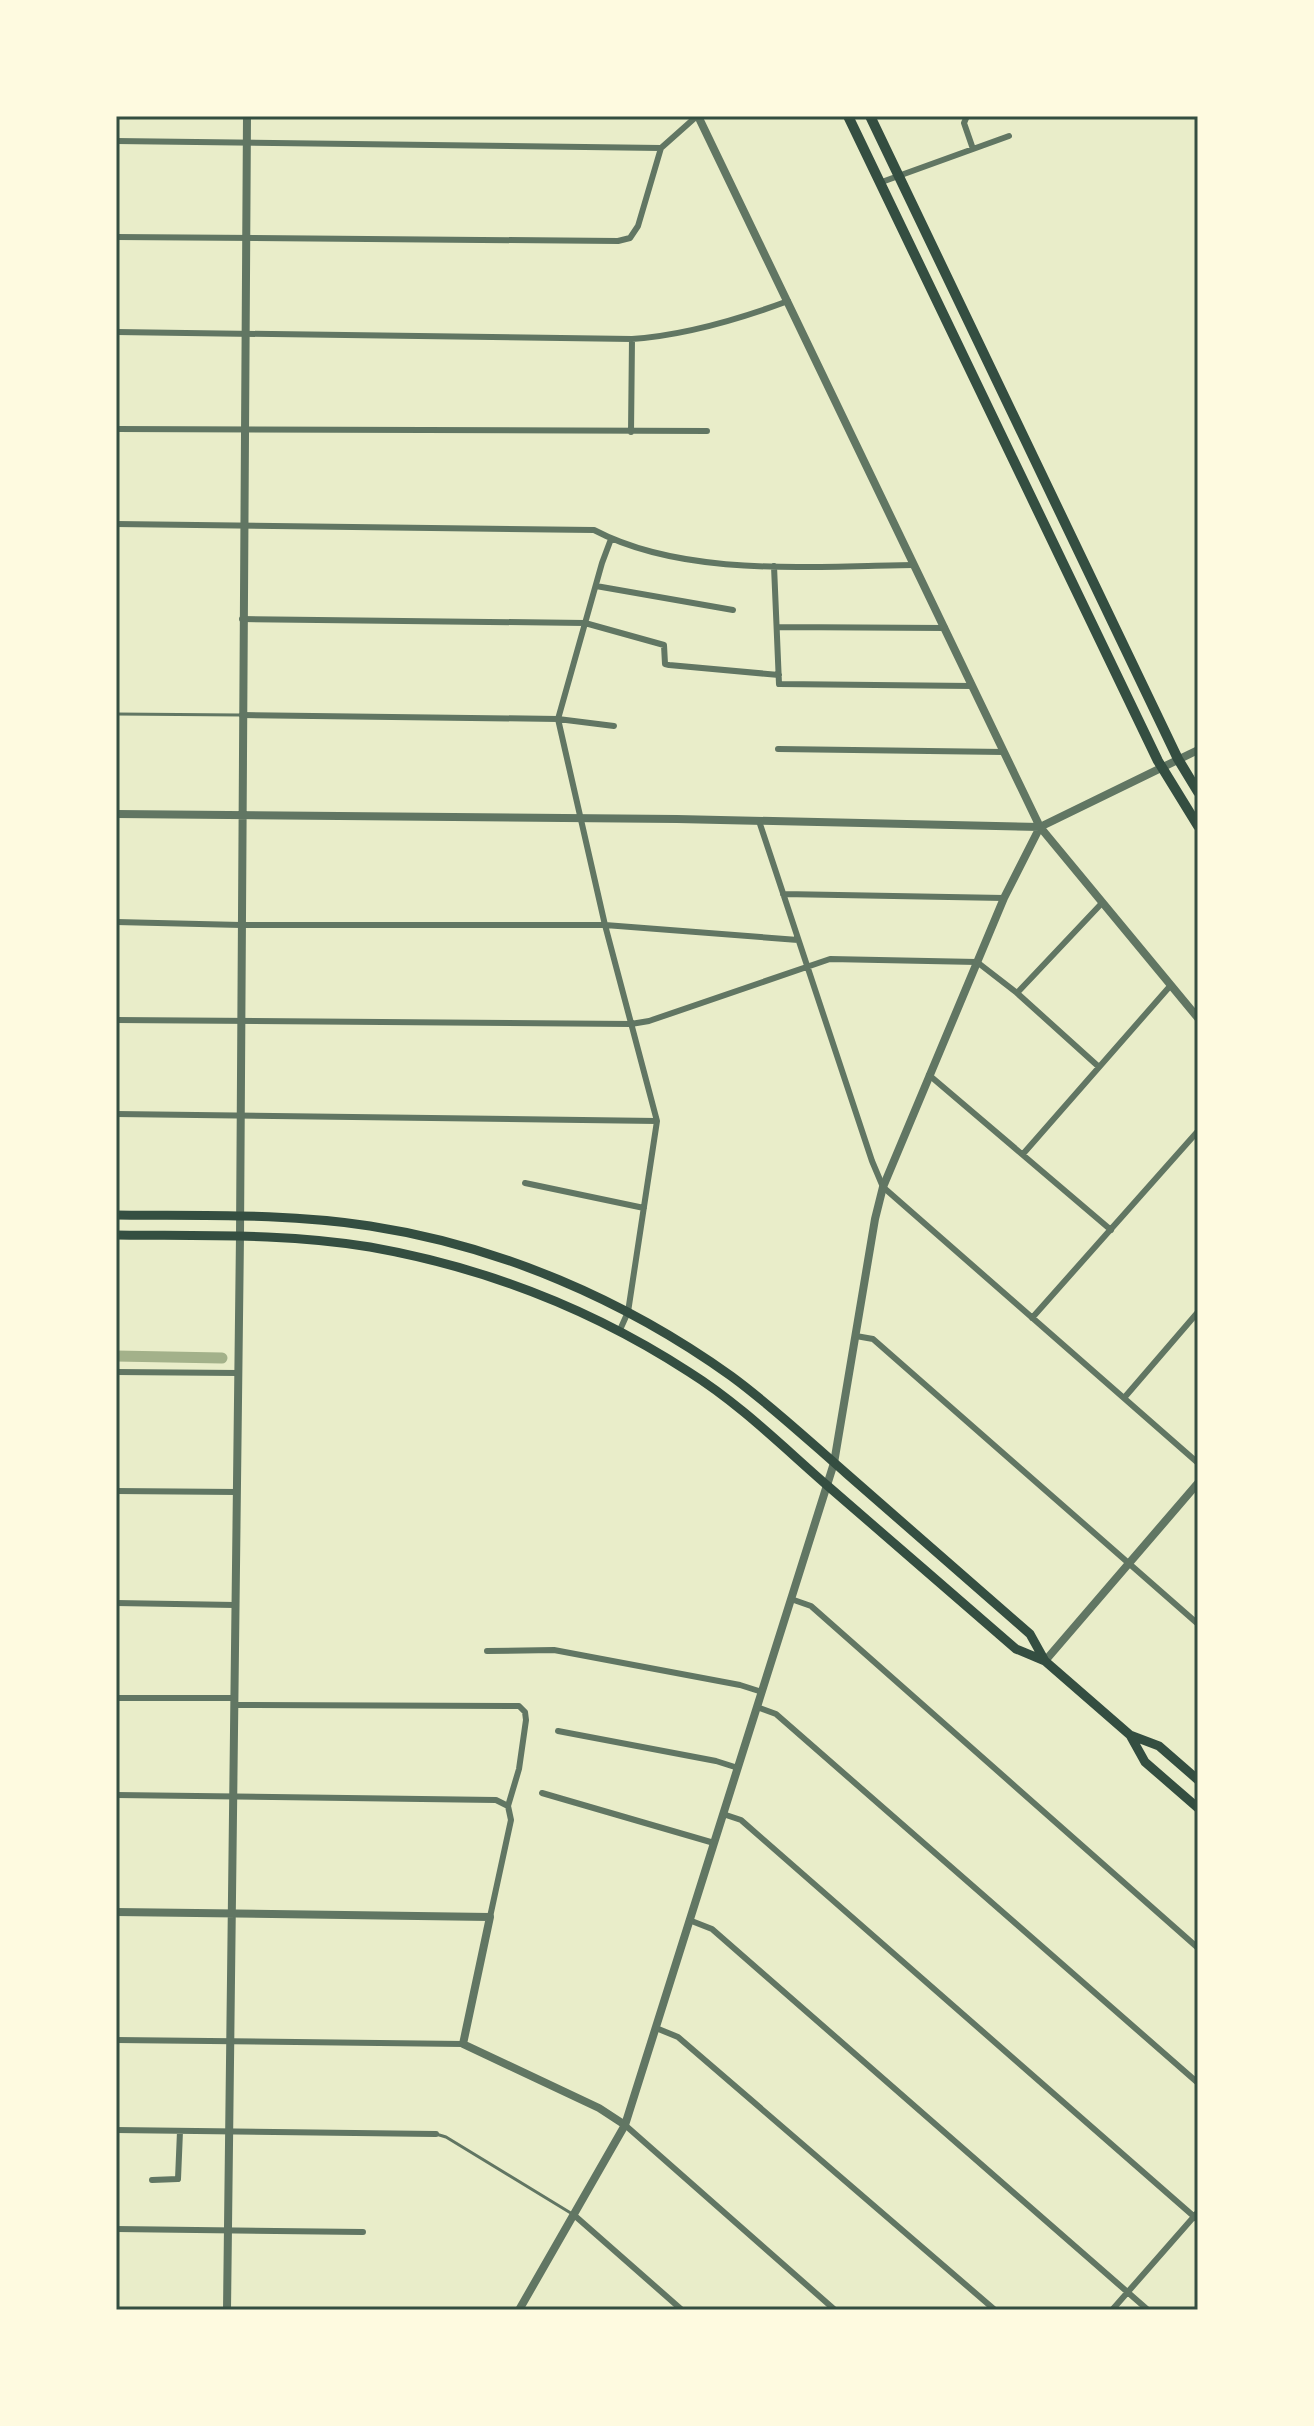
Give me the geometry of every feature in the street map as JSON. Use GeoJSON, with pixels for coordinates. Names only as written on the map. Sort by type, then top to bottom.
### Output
{"type":"FeatureCollection","features":[{"type":"Feature","properties":{"kind":"main road"},"geometry":{"type":"LineString","coordinates":[[848,116],[1162,768],[1198,826]]}},
{"type":"Feature","properties":{"kind":"main road"},"geometry":{"type":"LineString","coordinates":[[870,116],[1178,759],[1198,792]]}},
{"type":"Feature","properties":{"kind":"main road"},"geometry":{"type":"LineString","coordinates":[[116,1215],[314,1220],[373,1226],[504,1259],[590,1293],[628,1312],[733,1377],[1030,1634],[1045,1661]]}},
{"type":"Feature","properties":{"kind":"main road"},"geometry":{"type":"LineString","coordinates":[[369,1247],[373,1226]]}},
{"type":"Feature","properties":{"kind":"main road"},"geometry":{"type":"LineString","coordinates":[[116,1235],[240,1236],[369,1247],[497,1279],[583,1313],[619,1332],[672,1361],[720,1394],[1016,1649],[1045,1661],[1130,1735],[1145,1762],[1198,1808]]}},
{"type":"Feature","properties":{"kind":"main road"},"geometry":{"type":"LineString","coordinates":[[911,1558],[925,1542]]}},
{"type":"Feature","properties":{"kind":"main road"},"geometry":{"type":"LineString","coordinates":[[1130,1735],[1159,1746],[1198,1780]]}},
{"type":"Feature","properties":{"kind":"street"},"geometry":{"type":"LineString","coordinates":[[227,2310],[240,1236],[247,116]]}},
{"type":"Feature","properties":{"kind":"street"},"geometry":{"type":"LineString","coordinates":[[116,237],[618,241],[630,238],[638,226],[661,148],[697,116],[1040,827],[1198,1018]]}},
{"type":"Feature","properties":{"kind":"street"},"geometry":{"type":"LineString","coordinates":[[967,116],[964,123],[973,149]]}},
{"type":"Feature","properties":{"kind":"street"},"geometry":{"type":"LineString","coordinates":[[879,183],[1009,136]]}},
{"type":"Feature","properties":{"kind":"street"},"geometry":{"type":"LineString","coordinates":[[116,141],[661,148]]}},
{"type":"Feature","properties":{"kind":"street"},"geometry":{"type":"LineString","coordinates":[[116,332],[632,339],[695,330],[740,319],[788,301]]}},
{"type":"Feature","properties":{"kind":"street"},"geometry":{"type":"LineString","coordinates":[[631,432],[632,339]]}},
{"type":"Feature","properties":{"kind":"street"},"geometry":{"type":"LineString","coordinates":[[116,429],[707,431]]}},
{"type":"Feature","properties":{"kind":"street"},"geometry":{"type":"LineString","coordinates":[[116,524],[594,530],[611,539],[698,560],[774,566],[914,565]]}},
{"type":"Feature","properties":{"kind":"street"},"geometry":{"type":"LineString","coordinates":[[611,539],[558,719],[605,925],[657,1121],[628,1312],[619,1332]]}},
{"type":"Feature","properties":{"kind":"street"},"geometry":{"type":"LineString","coordinates":[[774,566],[779,684],[972,686]]}},
{"type":"Feature","properties":{"kind":"street"},"geometry":{"type":"LineString","coordinates":[[596,586],[733,610]]}},
{"type":"Feature","properties":{"kind":"street"},"geometry":{"type":"LineString","coordinates":[[242,619],[585,623],[664,645],[665,664],[779,675]]}},
{"type":"Feature","properties":{"kind":"street"},"geometry":{"type":"LineString","coordinates":[[777,627],[945,628]]}},
{"type":"Feature","properties":{"kind":"street"},"geometry":{"type":"LineString","coordinates":[[242,715],[558,719],[614,726]]}},
{"type":"Feature","properties":{"kind":"street"},"geometry":{"type":"LineString","coordinates":[[778,749],[1004,752]]}},
{"type":"Feature","properties":{"kind":"street"},"geometry":{"type":"LineString","coordinates":[[116,814],[582,818],[1040,827],[1198,750]]}},
{"type":"Feature","properties":{"kind":"street"},"geometry":{"type":"LineString","coordinates":[[759,821],[883,1187],[1198,1463]]}},
{"type":"Feature","properties":{"kind":"street"},"geometry":{"type":"LineString","coordinates":[[521,2309],[625,2125],[834,1463],[883,1187],[1004,898],[1040,827]]}},
{"type":"Feature","properties":{"kind":"street"},"geometry":{"type":"LineString","coordinates":[[783,894],[1004,898]]}},
{"type":"Feature","properties":{"kind":"street"},"geometry":{"type":"LineString","coordinates":[[1017,993],[1102,903]]}},
{"type":"Feature","properties":{"kind":"street"},"geometry":{"type":"LineString","coordinates":[[116,922],[605,925],[798,940]]}},
{"type":"Feature","properties":{"kind":"street"},"geometry":{"type":"LineString","coordinates":[[116,1020],[631,1024],[649,1021],[830,959],[977,962],[1017,993],[1099,1067]]}},
{"type":"Feature","properties":{"kind":"street"},"geometry":{"type":"LineString","coordinates":[[1023,1154],[1171,985]]}},
{"type":"Feature","properties":{"kind":"street"},"geometry":{"type":"LineString","coordinates":[[929,1075],[1111,1230]]}},
{"type":"Feature","properties":{"kind":"street"},"geometry":{"type":"LineString","coordinates":[[116,1114],[657,1121]]}},
{"type":"Feature","properties":{"kind":"street"},"geometry":{"type":"LineString","coordinates":[[1032,1318],[1198,1131]]}},
{"type":"Feature","properties":{"kind":"street"},"geometry":{"type":"LineString","coordinates":[[525,1183],[644,1208]]}},
{"type":"Feature","properties":{"kind":"street"},"geometry":{"type":"LineString","coordinates":[[1124,1398],[1198,1312]]}},
{"type":"Feature","properties":{"kind":"street"},"geometry":{"type":"LineString","coordinates":[[856,1336],[873,1339],[1198,1624]]}},
{"type":"Feature","properties":{"kind":"street"},"geometry":{"type":"LineString","coordinates":[[116,1372],[238,1373]]}},
{"type":"Feature","properties":{"kind":"street"},"geometry":{"type":"LineString","coordinates":[[1045,1661],[1198,1483]]}},
{"type":"Feature","properties":{"kind":"street"},"geometry":{"type":"LineString","coordinates":[[116,1491],[237,1492]]}},
{"type":"Feature","properties":{"kind":"street"},"geometry":{"type":"LineString","coordinates":[[791,1599],[811,1606],[1198,1948]]}},
{"type":"Feature","properties":{"kind":"street"},"geometry":{"type":"LineString","coordinates":[[116,1603],[235,1605]]}},
{"type":"Feature","properties":{"kind":"street"},"geometry":{"type":"LineString","coordinates":[[487,1651],[554,1650],[740,1685],[762,1692]]}},
{"type":"Feature","properties":{"kind":"street"},"geometry":{"type":"LineString","coordinates":[[116,1698],[519,1706],[525,1712],[526,1720],[519,1769],[508,1806],[511,1820],[463,2044]]}},
{"type":"Feature","properties":{"kind":"street"},"geometry":{"type":"LineString","coordinates":[[757,1707],[776,1714],[1198,2083]]}},
{"type":"Feature","properties":{"kind":"street"},"geometry":{"type":"LineString","coordinates":[[558,1731],[716,1761],[738,1768]]}},
{"type":"Feature","properties":{"kind":"street"},"geometry":{"type":"LineString","coordinates":[[542,1793],[714,1843]]}},
{"type":"Feature","properties":{"kind":"street"},"geometry":{"type":"LineString","coordinates":[[116,1795],[496,1800],[508,1806]]}},
{"type":"Feature","properties":{"kind":"street"},"geometry":{"type":"LineString","coordinates":[[723,1814],[741,1820],[1197,2216],[1112,2310]]}},
{"type":"Feature","properties":{"kind":"street"},"geometry":{"type":"LineString","coordinates":[[116,1912],[490,1917]]}},
{"type":"Feature","properties":{"kind":"street"},"geometry":{"type":"LineString","coordinates":[[689,1920],[712,1929],[1148,2310]]}},
{"type":"Feature","properties":{"kind":"street"},"geometry":{"type":"LineString","coordinates":[[656,2028],[678,2037],[995,2310]]}},
{"type":"Feature","properties":{"kind":"street"},"geometry":{"type":"LineString","coordinates":[[116,2040],[463,2044],[599,2108],[625,2125],[835,2310]]}},
{"type":"Feature","properties":{"kind":"street"},"geometry":{"type":"LineString","coordinates":[[116,2130],[436,2134]]}},
{"type":"Feature","properties":{"kind":"street"},"geometry":{"type":"LineString","coordinates":[[152,2180],[178,2179],[180,2131]]}},
{"type":"Feature","properties":{"kind":"street"},"geometry":{"type":"LineString","coordinates":[[574,2215],[682,2310]]}},
{"type":"Feature","properties":{"kind":"street"},"geometry":{"type":"LineString","coordinates":[[116,2229],[363,2232]]}},
{"type":"Feature","properties":{"kind":"lane"},"geometry":{"type":"LineString","coordinates":[[116,714],[242,715]]}},
{"type":"Feature","properties":{"kind":"lane"},"geometry":{"type":"LineString","coordinates":[[436,2134],[446,2137],[574,2215]]}},
{"type":"Feature","properties":{"kind":"waterway"},"geometry":{"type":"LineString","coordinates":[[116,1356],[222,1358]]}}]}
